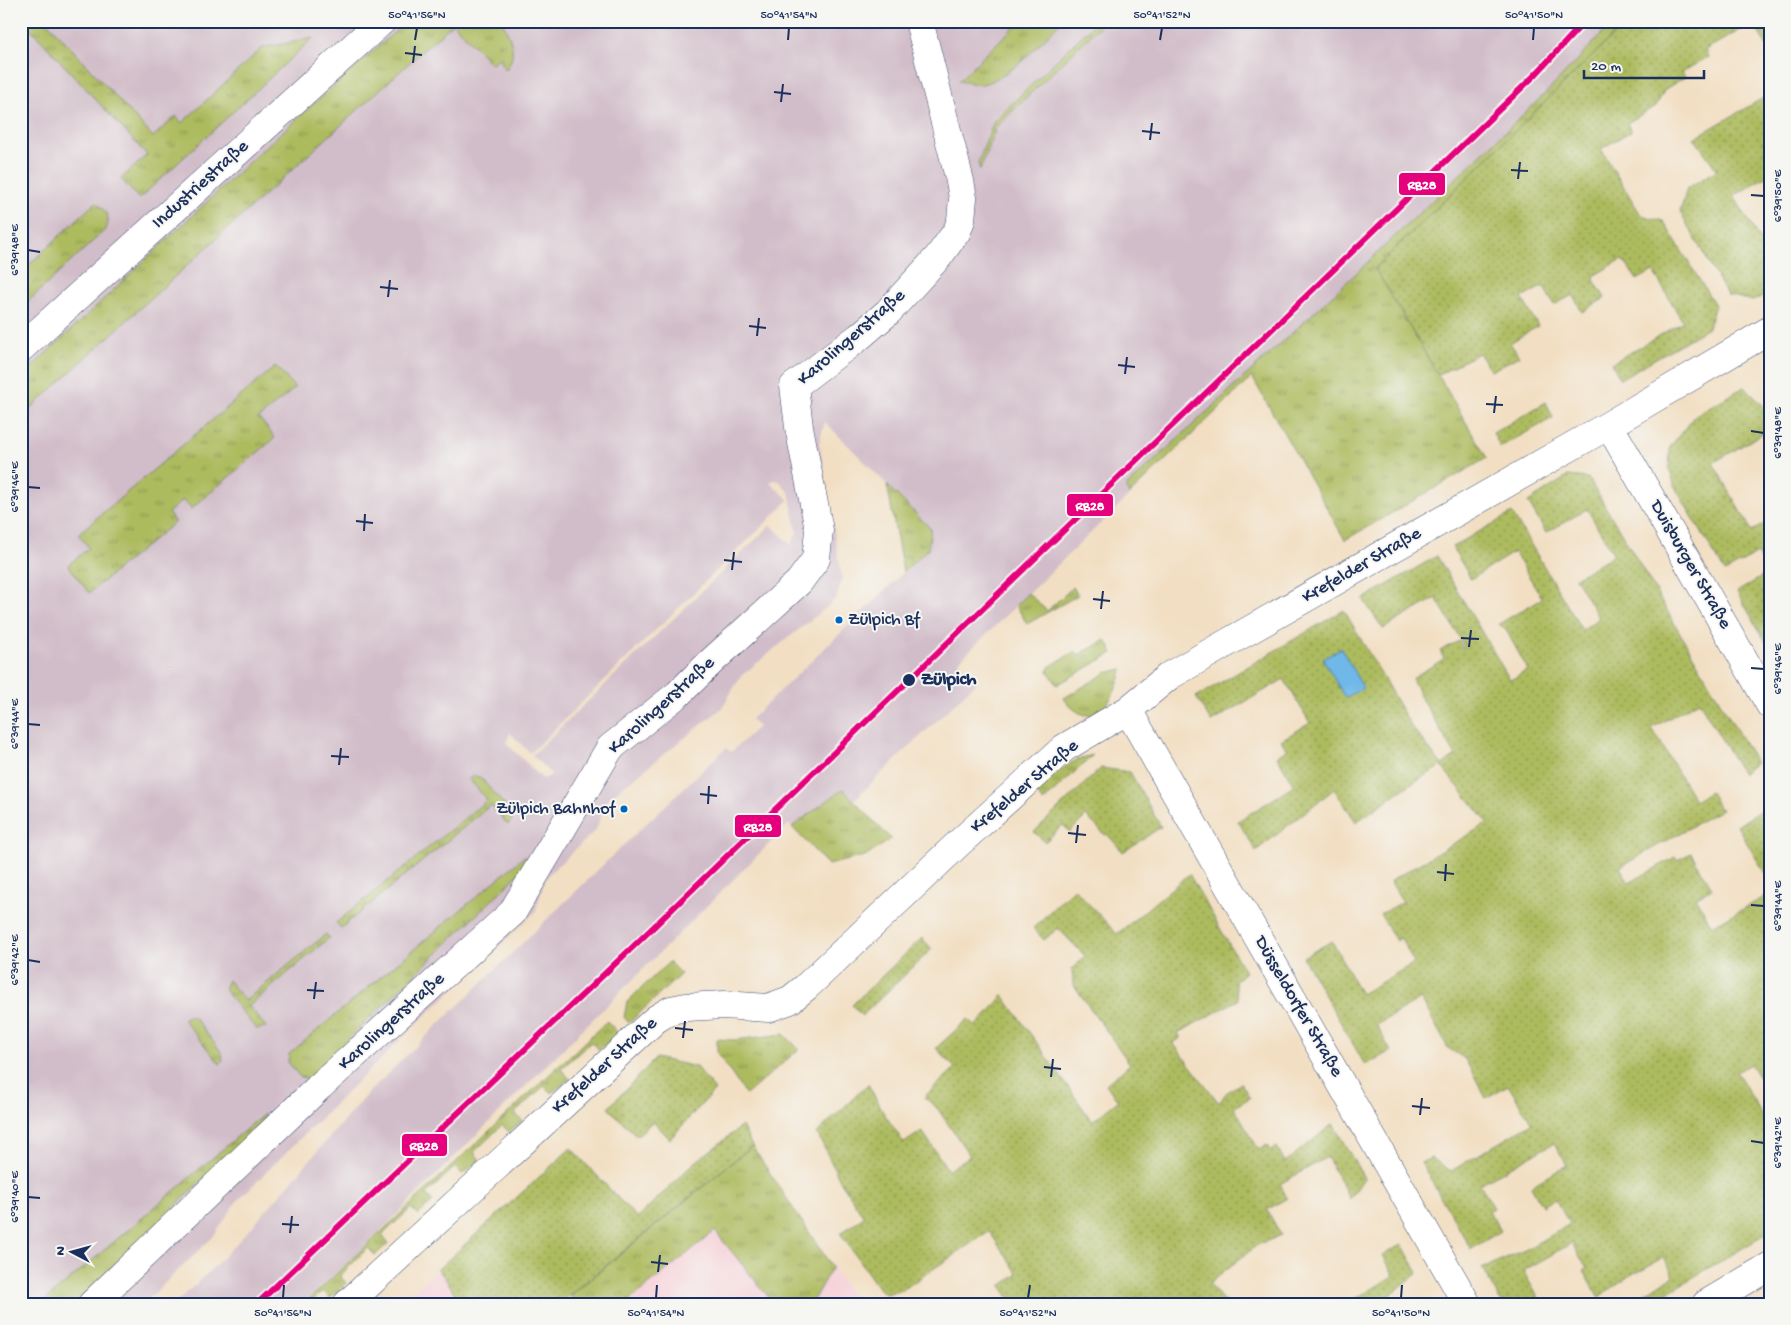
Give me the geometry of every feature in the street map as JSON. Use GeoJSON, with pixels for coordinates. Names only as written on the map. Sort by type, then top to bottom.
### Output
{"type":"FeatureCollection","features":[{"type":"Feature","properties":{"kind":"street","name":"Industriestraße"},"geometry":{"type":"LineString","coordinates":[[21,348],[382,21]]}},
{"type":"Feature","properties":{"kind":"street","name":"Karolingerstraße"},"geometry":{"type":"LineString","coordinates":[[92,1304],[319,1088],[512,914],[610,748],[678,694],[800,582],[816,560],[819,530],[799,426],[794,386],[860,337],[888,312],[939,256],[957,231],[961,220],[963,198],[960,181],[919,21]]}},
{"type":"Feature","properties":{"kind":"street","name":"Krefelder Straße"},"geometry":{"type":"LineString","coordinates":[[347,1304],[656,1019],[671,1010],[686,1007],[724,1005],[768,1008],[790,1000],[1064,748],[1128,710],[1169,676],[1610,425],[1770,330]]}},
{"type":"Feature","properties":{"kind":"street","name":"Duisburger Straße"},"geometry":{"type":"LineString","coordinates":[[1610,425],[1770,705]]}},
{"type":"Feature","properties":{"kind":"street","name":"Düsseldorfer Straße"},"geometry":{"type":"LineString","coordinates":[[1128,710],[1467,1304]]}},
{"type":"Feature","properties":{"kind":"street"},"geometry":{"type":"LineString","coordinates":[[1706,1304],[1770,1266]]}},
{"type":"Feature","properties":{"kind":"shaded area"},"geometry":{"type":"Polygon","coordinates":[[[21,21],[1628,21],[1256,383],[1251,377],[958,662],[977,682],[854,800],[843,789],[792,827],[789,824],[360,1251],[302,1304],[175,1304],[251,1228],[368,1093],[726,748],[731,752],[758,727],[751,719],[928,549],[931,529],[825,422],[819,442],[842,579],[837,597],[741,676],[721,709],[610,797],[605,804],[596,830],[551,872],[545,881],[535,912],[408,1032],[237,1201],[213,1237],[143,1304],[21,1304],[21,21]],[[774,480],[770,482],[789,500],[530,753],[510,733],[506,743],[543,779],[552,775],[532,755],[771,525],[791,545],[797,532],[789,492],[779,481],[774,480]],[[525,857],[289,1054],[300,1077],[308,1078],[526,867],[525,857]]]}},
{"type":"Feature","properties":{"kind":"shaded area"},"geometry":{"type":"Polygon","coordinates":[[[752,1146],[857,1304],[560,1304],[752,1146]]]}},
{"type":"Feature","properties":{"kind":"shaded area"},"geometry":{"type":"Polygon","coordinates":[[[438,1269],[461,1304],[401,1304],[438,1269]]]}},
{"type":"Feature","properties":{"kind":"green space"},"geometry":{"type":"Polygon","coordinates":[[[23,21],[46,21],[153,137],[176,116],[182,123],[262,48],[313,38],[139,199],[121,179],[147,155],[23,21]]]}},
{"type":"Feature","properties":{"kind":"green space"},"geometry":{"type":"Polygon","coordinates":[[[407,21],[502,21],[512,46],[512,59],[505,70],[501,57],[491,64],[453,23],[21,417],[21,377],[264,148],[407,21]]]}},
{"type":"Feature","properties":{"kind":"green space"},"geometry":{"type":"Polygon","coordinates":[[[1020,21],[1062,21],[1025,58],[1004,75],[982,84],[958,81],[1020,21]]]}},
{"type":"Feature","properties":{"kind":"green space"},"geometry":{"type":"Polygon","coordinates":[[[1097,21],[1105,21],[996,127],[980,170],[978,163],[994,121],[1097,21]]]}},
{"type":"Feature","properties":{"kind":"green space"},"geometry":{"type":"Polygon","coordinates":[[[1614,21],[1628,21],[1375,268],[1487,458],[1345,540],[1252,377],[1129,495],[1126,487],[1351,278],[1554,85],[1614,21]]]}},
{"type":"Feature","properties":{"kind":"green space"},"geometry":{"type":"Polygon","coordinates":[[[1628,21],[1770,21],[1770,51],[1753,23],[1705,50],[1708,57],[1682,72],[1685,77],[1665,89],[1656,106],[1627,123],[1631,131],[1601,149],[1641,215],[1663,221],[1715,305],[1708,328],[1620,379],[1612,363],[1683,322],[1653,271],[1637,280],[1625,262],[1621,260],[1595,275],[1594,280],[1605,298],[1582,312],[1573,295],[1554,305],[1543,286],[1522,298],[1538,326],[1510,343],[1519,356],[1491,371],[1479,353],[1438,375],[1375,268],[1628,21]]]}},
{"type":"Feature","properties":{"kind":"green space"},"geometry":{"type":"Polygon","coordinates":[[[1770,94],[1770,174],[1734,196],[1770,257],[1770,292],[1753,301],[1727,295],[1680,212],[1687,188],[1717,170],[1694,138],[1770,94]]]}},
{"type":"Feature","properties":{"kind":"green space"},"geometry":{"type":"Polygon","coordinates":[[[96,202],[108,217],[106,229],[21,308],[21,272],[96,202]]]}},
{"type":"Feature","properties":{"kind":"green space"},"geometry":{"type":"Polygon","coordinates":[[[276,366],[295,388],[259,418],[275,438],[191,509],[183,500],[168,513],[175,522],[89,593],[68,565],[89,548],[78,534],[276,366]]]}},
{"type":"Feature","properties":{"kind":"green space"},"geometry":{"type":"Polygon","coordinates":[[[1744,387],[1767,409],[1770,414],[1770,429],[1713,463],[1752,531],[1770,521],[1770,649],[1737,592],[1768,573],[1757,554],[1725,572],[1676,489],[1669,469],[1670,447],[1695,415],[1744,387]]]}},
{"type":"Feature","properties":{"kind":"green space"},"geometry":{"type":"Polygon","coordinates":[[[1546,402],[1553,418],[1500,447],[1493,433],[1546,402]]]}},
{"type":"Feature","properties":{"kind":"green space"},"geometry":{"type":"Polygon","coordinates":[[[1568,476],[1588,478],[1756,763],[1742,774],[1699,701],[1652,728],[1695,801],[1710,792],[1719,808],[1722,809],[1620,867],[1629,883],[1675,857],[1677,860],[1691,853],[1712,888],[1696,898],[1712,926],[1770,894],[1770,1094],[1750,1064],[1737,1072],[1770,1128],[1770,1232],[1648,1304],[1626,1304],[1674,1276],[1664,1257],[1621,1281],[1599,1298],[1584,1271],[1587,1269],[1572,1243],[1523,1271],[1542,1304],[1502,1304],[1482,1268],[1525,1250],[1570,1224],[1555,1199],[1542,1206],[1531,1186],[1567,1165],[1554,1143],[1480,1184],[1494,1208],[1489,1211],[1501,1231],[1471,1249],[1421,1163],[1431,1158],[1451,1171],[1532,1123],[1508,1085],[1486,1098],[1465,1059],[1448,1048],[1421,999],[1376,1025],[1391,1051],[1365,1065],[1303,957],[1332,941],[1361,994],[1414,963],[1401,938],[1396,941],[1380,914],[1403,902],[1390,881],[1488,823],[1441,766],[1409,785],[1356,822],[1334,789],[1256,851],[1238,821],[1294,786],[1277,756],[1287,750],[1281,740],[1310,723],[1284,679],[1211,722],[1196,697],[1344,610],[1411,726],[1442,765],[1456,756],[1421,698],[1412,678],[1444,659],[1440,651],[1459,641],[1463,648],[1465,647],[1436,598],[1383,629],[1363,599],[1437,556],[1510,680],[1528,670],[1506,630],[1499,624],[1542,598],[1514,552],[1471,579],[1452,547],[1512,513],[1582,630],[1599,618],[1575,578],[1614,555],[1587,509],[1546,533],[1528,502],[1568,476]]]}},
{"type":"Feature","properties":{"kind":"green space"},"geometry":{"type":"Polygon","coordinates":[[[887,485],[931,529],[928,549],[903,572],[887,485]]]}},
{"type":"Feature","properties":{"kind":"green space"},"geometry":{"type":"Polygon","coordinates":[[[1073,587],[1078,595],[1027,624],[1016,605],[1028,593],[1047,611],[1073,587]]]}},
{"type":"Feature","properties":{"kind":"green space"},"geometry":{"type":"Polygon","coordinates":[[[1106,640],[1113,653],[1057,685],[1048,671],[1049,667],[1075,651],[1078,655],[1106,640]]]}},
{"type":"Feature","properties":{"kind":"green space"},"geometry":{"type":"Polygon","coordinates":[[[1122,669],[1120,680],[1111,697],[1101,711],[1096,714],[1085,715],[1080,713],[1071,707],[1064,698],[1106,673],[1122,669]]]}},
{"type":"Feature","properties":{"kind":"green space"},"geometry":{"type":"Polygon","coordinates":[[[1093,755],[1043,802],[1036,793],[1068,765],[1093,755]]]}},
{"type":"Feature","properties":{"kind":"green space"},"geometry":{"type":"Polygon","coordinates":[[[1101,768],[1130,772],[1161,827],[1123,852],[1107,834],[1105,835],[1086,816],[1070,832],[1063,825],[1045,842],[1034,832],[1101,768]]]}},
{"type":"Feature","properties":{"kind":"green space"},"geometry":{"type":"Polygon","coordinates":[[[473,776],[480,777],[508,809],[513,817],[508,825],[491,805],[341,928],[336,923],[487,800],[469,779],[473,776]]]}},
{"type":"Feature","properties":{"kind":"green space"},"geometry":{"type":"Polygon","coordinates":[[[843,789],[891,839],[868,855],[828,865],[792,827],[843,789]]]}},
{"type":"Feature","properties":{"kind":"green space"},"geometry":{"type":"Polygon","coordinates":[[[1770,804],[1770,882],[1737,826],[1770,804]]]}},
{"type":"Feature","properties":{"kind":"green space"},"geometry":{"type":"Polygon","coordinates":[[[525,856],[527,861],[526,867],[308,1078],[300,1077],[288,1062],[289,1054],[525,856]]]}},
{"type":"Feature","properties":{"kind":"green space"},"geometry":{"type":"Polygon","coordinates":[[[1189,874],[1245,972],[1235,981],[1238,1000],[1178,1033],[1181,1038],[1173,1043],[1219,1103],[1226,1093],[1241,1083],[1250,1098],[1234,1107],[1259,1150],[1267,1145],[1270,1151],[1277,1147],[1285,1162],[1333,1124],[1364,1178],[1350,1199],[1327,1157],[1280,1184],[1287,1198],[1267,1210],[1281,1235],[1256,1246],[1209,1283],[1226,1304],[1014,1304],[1001,1286],[1018,1274],[989,1231],[904,1289],[886,1294],[879,1289],[840,1233],[864,1217],[841,1182],[817,1133],[868,1084],[883,1112],[904,1143],[922,1131],[948,1170],[970,1156],[937,1108],[924,1097],[955,1068],[936,1048],[968,1019],[975,1026],[1003,995],[1092,1121],[1118,1101],[1106,1084],[1130,1064],[1073,984],[1072,969],[1085,956],[1058,928],[1044,940],[1033,928],[1074,888],[1117,934],[1189,874]]]}},
{"type":"Feature","properties":{"kind":"green space"},"geometry":{"type":"Polygon","coordinates":[[[326,934],[329,938],[249,1006],[266,1027],[256,1029],[225,991],[228,980],[245,1001],[326,934]]]}},
{"type":"Feature","properties":{"kind":"green space"},"geometry":{"type":"Polygon","coordinates":[[[922,938],[932,949],[862,1016],[852,1005],[922,938]]]}},
{"type":"Feature","properties":{"kind":"green space"},"geometry":{"type":"Polygon","coordinates":[[[669,962],[681,974],[629,1023],[624,1017],[627,1002],[669,962]]]}},
{"type":"Feature","properties":{"kind":"green space"},"geometry":{"type":"Polygon","coordinates":[[[188,1016],[194,1017],[222,1053],[223,1060],[220,1064],[183,1019],[188,1016]]]}},
{"type":"Feature","properties":{"kind":"green space"},"geometry":{"type":"Polygon","coordinates":[[[607,1021],[618,1033],[599,1050],[591,1042],[561,1069],[570,1079],[551,1093],[544,1086],[515,1113],[522,1121],[509,1132],[502,1125],[474,1152],[480,1160],[462,1174],[455,1167],[426,1194],[433,1202],[418,1215],[411,1208],[382,1235],[389,1243],[375,1255],[368,1248],[340,1276],[346,1283],[330,1298],[323,1291],[309,1304],[304,1304],[607,1021]]]}},
{"type":"Feature","properties":{"kind":"green space"},"geometry":{"type":"Polygon","coordinates":[[[784,1034],[799,1049],[746,1095],[717,1053],[717,1039],[735,1040],[784,1034]]]}},
{"type":"Feature","properties":{"kind":"green space"},"geometry":{"type":"Polygon","coordinates":[[[656,1058],[696,1067],[715,1090],[670,1139],[653,1121],[637,1136],[608,1108],[656,1058]]]}},
{"type":"Feature","properties":{"kind":"green space"},"geometry":{"type":"Polygon","coordinates":[[[264,1114],[266,1118],[75,1304],[41,1304],[264,1114]]]}},
{"type":"Feature","properties":{"kind":"green space"},"geometry":{"type":"Polygon","coordinates":[[[742,1126],[752,1146],[559,1304],[461,1304],[438,1269],[571,1148],[637,1218],[693,1164],[742,1126]]]}},
{"type":"Feature","properties":{"kind":"green space"},"geometry":{"type":"Polygon","coordinates":[[[752,1146],[832,1267],[811,1304],[774,1304],[715,1231],[625,1304],[576,1304],[570,1296],[752,1146]]]}},
{"type":"Feature","properties":{"kind":"green space"},"geometry":{"type":"Polygon","coordinates":[[[1402,1244],[1418,1273],[1379,1304],[1346,1304],[1394,1276],[1383,1255],[1402,1244]]]}},
{"type":"Feature","properties":{"kind":"water"},"geometry":{"type":"Polygon","coordinates":[[[1341,648],[1363,688],[1345,698],[1323,659],[1341,648]]]}},
{"type":"Feature","properties":{"kind":"transit line","name":"RB28"},"geometry":{"type":"LineString","coordinates":[[257,1304],[638,942],[1536,74],[1585,21]]}},
{"type":"Feature","properties":{"kind":"place","name":"Zülpich Bf"},"geometry":{"type":"Point","coordinates":[839,620]}},
{"type":"Feature","properties":{"kind":"place","name":"Zülpich"},"geometry":{"type":"Point","coordinates":[909,680]}},
{"type":"Feature","properties":{"kind":"place","name":"Zülpich Bahnhof"},"geometry":{"type":"Point","coordinates":[624,809]}}]}
